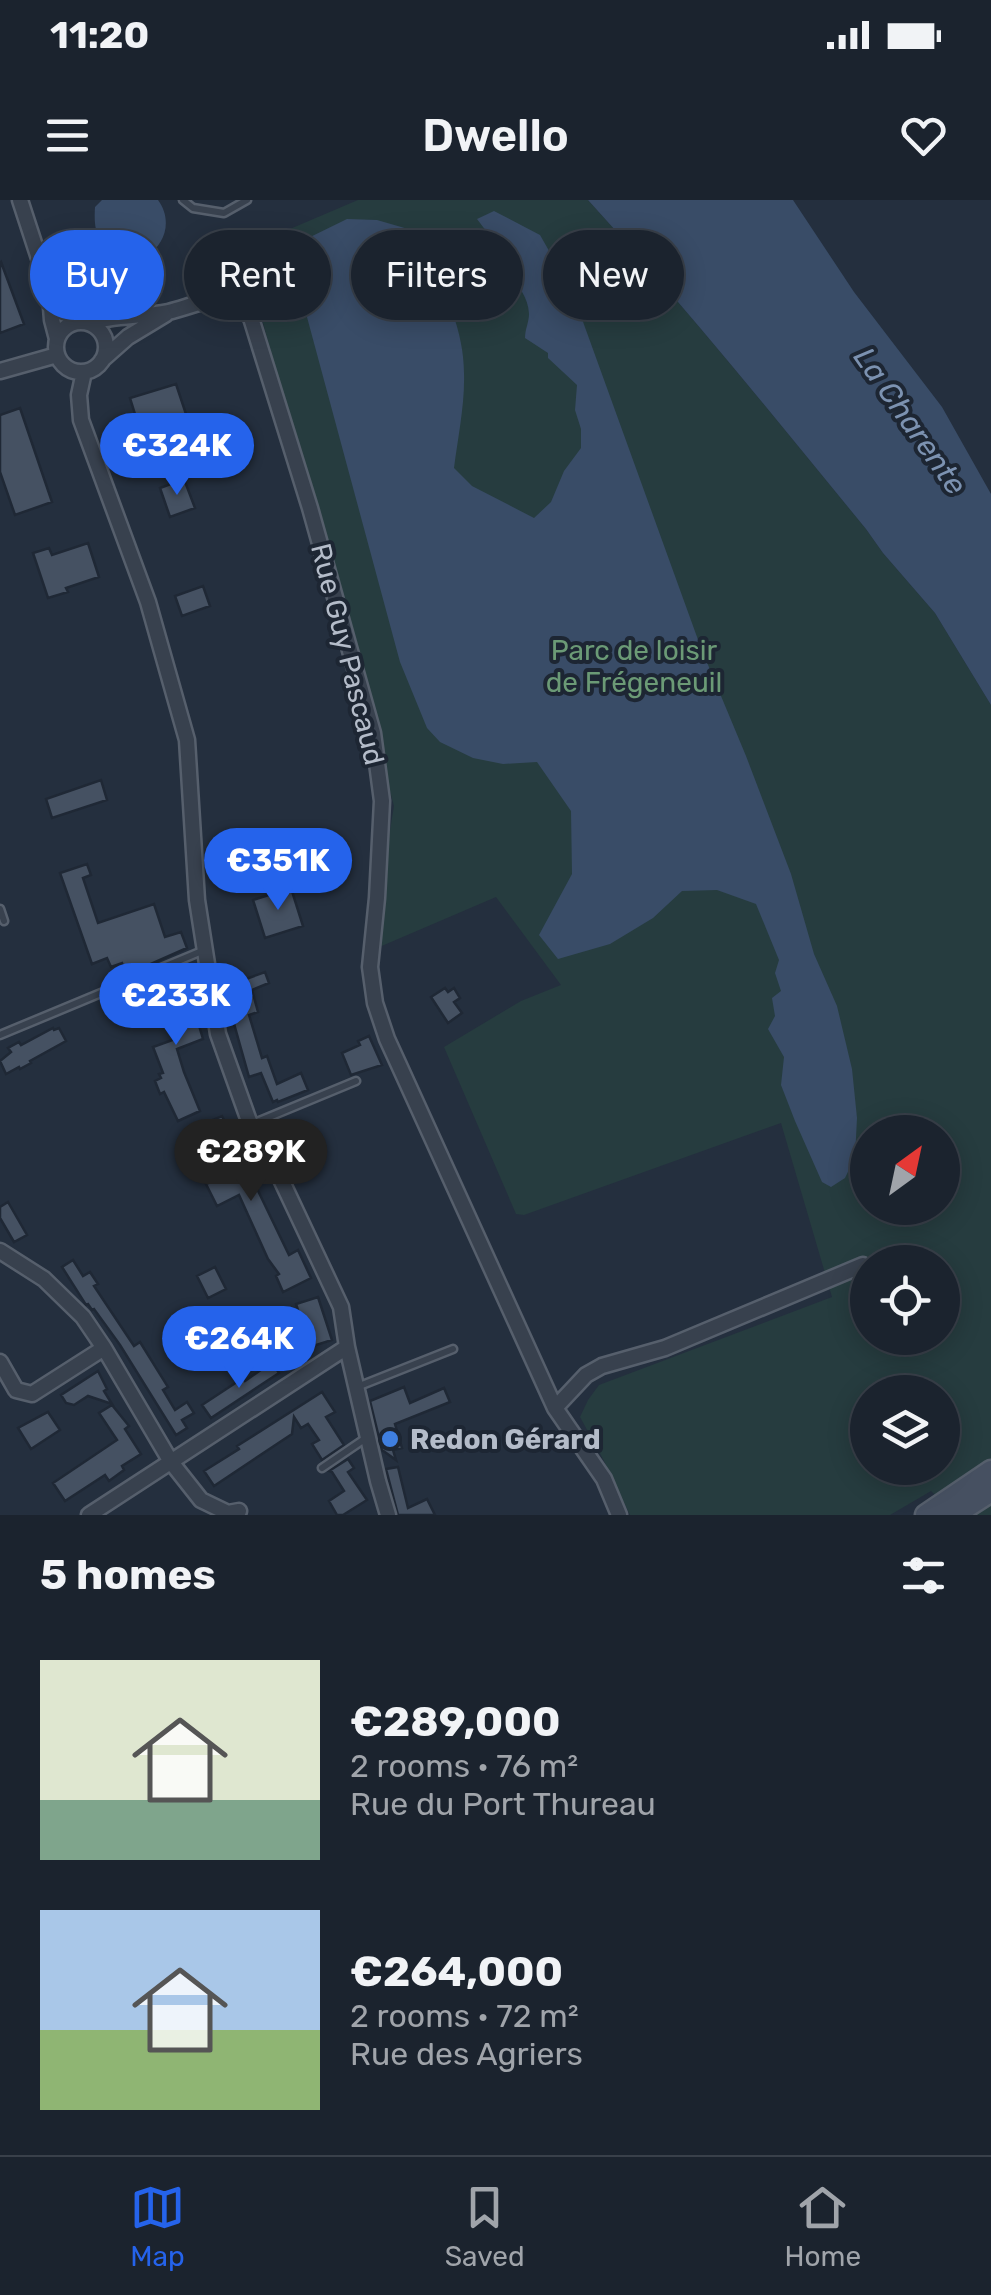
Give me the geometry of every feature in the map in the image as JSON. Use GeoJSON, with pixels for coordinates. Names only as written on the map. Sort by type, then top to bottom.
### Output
{"type":"FeatureCollection","features":[{"type":"Feature","properties":{"kind":"main road"},"geometry":{"type":"LineString","coordinates":[[926,1515],[991,1472]]}},
{"type":"Feature","properties":{"kind":"main road"},"geometry":{"type":"LineString","coordinates":[[954,1515],[991,1491]]}},
{"type":"Feature","properties":{"kind":"street"},"geometry":{"type":"LineString","coordinates":[[20,200],[30,231]]}},
{"type":"Feature","properties":{"kind":"street","name":"Rue Guy Pascaud"},"geometry":{"type":"LineString","coordinates":[[84,323],[171,312],[210,301],[230,302],[246,311],[256,331],[373,733],[382,802],[370,951],[372,984],[387,1039],[555,1408],[604,1479],[620,1515]]}},
{"type":"Feature","properties":{"kind":"street","name":"Rue Guy Pascaud"},"geometry":{"type":"LineString","coordinates":[[102,360],[128,338],[171,312]]}},
{"type":"Feature","properties":{"kind":"street"},"geometry":{"type":"LineString","coordinates":[[52,320],[64,366],[84,372],[98,366],[106,345],[94,326],[78,320]]}},
{"type":"Feature","properties":{"kind":"street"},"geometry":{"type":"LineString","coordinates":[[0,372],[57,347],[66,326],[84,323]]}},
{"type":"Feature","properties":{"kind":"street"},"geometry":{"type":"LineString","coordinates":[[84,372],[79,395],[81,420],[148,602],[186,740],[197,900],[218,1034],[251,1124],[341,1307],[356,1387],[388,1515]]}},
{"type":"Feature","properties":{"kind":"street"},"geometry":{"type":"LineString","coordinates":[[0,1251],[44,1278],[83,1317],[171,1462],[200,1500],[228,1512],[239,1511]]}},
{"type":"Feature","properties":{"kind":"street"},"geometry":{"type":"LineString","coordinates":[[555,1408],[586,1375],[602,1366],[665,1348],[850,1270]]}},
{"type":"Feature","properties":{"kind":"street"},"geometry":{"type":"LineString","coordinates":[[90,1515],[347,1347]]}},
{"type":"Feature","properties":{"kind":"street"},"geometry":{"type":"LineString","coordinates":[[0,1362],[16,1390],[32,1394],[104,1348]]}},
{"type":"Feature","properties":{"kind":"lane"},"geometry":{"type":"LineString","coordinates":[[184,200],[193,208],[224,213],[246,200]]}},
{"type":"Feature","properties":{"kind":"lane"},"geometry":{"type":"LineString","coordinates":[[0,909],[4,921]]}},
{"type":"Feature","properties":{"kind":"lane"},"geometry":{"type":"LineString","coordinates":[[0,1035],[205,950]]}},
{"type":"Feature","properties":{"kind":"lane"},"geometry":{"type":"LineString","coordinates":[[251,1124],[356,1081]]}},
{"type":"Feature","properties":{"kind":"lane"},"geometry":{"type":"LineString","coordinates":[[356,1387],[453,1349]]}},
{"type":"Feature","properties":{"kind":"lane"},"geometry":{"type":"LineString","coordinates":[[322,1468],[368,1437]]}},
{"type":"Feature","properties":{"kind":"green space","name":"Parc de loisir de Frégeneuil"},"geometry":{"type":"Polygon","coordinates":[[[358,200],[588,200],[615,230],[543,230],[543,320],[684,320],[684,310],[935,613],[991,705],[991,1515],[956,1515],[931,1491],[890,1515],[630,1515],[580,1417],[599,1385],[832,1297],[781,1123],[524,1215],[516,1214],[444,1047],[521,1001],[561,985],[496,897],[370,951],[394,806],[262,320],[331,320],[331,230],[288,230],[358,200]]]}},
{"type":"Feature","properties":{"kind":"water"},"geometry":{"type":"Polygon","coordinates":[[[102,200],[158,200],[165,216],[164,233],[97,230],[95,207],[102,200]]]}},
{"type":"Feature","properties":{"kind":"water","name":"La Charente"},"geometry":{"type":"Polygon","coordinates":[[[588,200],[793,200],[854,292],[942,407],[991,494],[991,705],[935,613],[684,310],[684,230],[615,230],[588,200]]]}},
{"type":"Feature","properties":{"kind":"water"},"geometry":{"type":"Polygon","coordinates":[[[494,211],[540,235],[543,320],[582,320],[701,648],[791,874],[814,954],[837,1006],[852,1069],[857,1115],[850,1115],[850,1168],[845,1178],[831,1187],[822,1182],[781,1085],[784,1057],[768,1029],[775,1016],[772,998],[781,991],[775,973],[779,960],[756,904],[717,890],[682,891],[653,918],[610,944],[558,959],[539,935],[572,874],[571,811],[537,762],[503,764],[473,758],[440,742],[427,728],[400,662],[308,320],[331,320],[331,230],[325,230],[347,219],[377,220],[412,230],[351,230],[351,320],[454,320],[464,373],[454,468],[472,486],[534,518],[551,502],[564,471],[581,448],[575,410],[577,385],[548,358],[548,353],[525,338],[529,314],[523,294],[523,230],[485,230],[477,219],[494,211]]]}},
{"type":"Feature","properties":{"kind":"building"},"geometry":{"type":"Polygon","coordinates":[[[0,263],[24,324],[0,333],[0,263]]]}},
{"type":"Feature","properties":{"kind":"building"},"geometry":{"type":"Polygon","coordinates":[[[176,384],[186,414],[139,427],[130,398],[176,384]]]}},
{"type":"Feature","properties":{"kind":"building"},"geometry":{"type":"Polygon","coordinates":[[[20,408],[52,502],[15,515],[0,472],[0,415],[20,408]]]}},
{"type":"Feature","properties":{"kind":"building"},"geometry":{"type":"Polygon","coordinates":[[[184,479],[195,508],[170,517],[160,488],[184,479]]]}},
{"type":"Feature","properties":{"kind":"building"},"geometry":{"type":"Polygon","coordinates":[[[88,543],[99,577],[48,598],[33,553],[49,548],[52,555],[88,543]]]}},
{"type":"Feature","properties":{"kind":"building"},"geometry":{"type":"Polygon","coordinates":[[[203,586],[210,606],[182,616],[175,596],[203,586]]]}},
{"type":"Feature","properties":{"kind":"building"},"geometry":{"type":"Polygon","coordinates":[[[101,780],[107,800],[52,818],[46,799],[101,780]]]}},
{"type":"Feature","properties":{"kind":"building"},"geometry":{"type":"Polygon","coordinates":[[[87,864],[91,875],[83,878],[98,923],[154,904],[165,937],[181,932],[187,948],[126,975],[122,963],[111,967],[107,958],[92,964],[60,873],[87,864]]]}},
{"type":"Feature","properties":{"kind":"building"},"geometry":{"type":"Polygon","coordinates":[[[291,888],[303,926],[265,938],[253,900],[291,888]]]}},
{"type":"Feature","properties":{"kind":"building"},"geometry":{"type":"Polygon","coordinates":[[[169,972],[176,990],[190,985],[203,1039],[177,1049],[200,1111],[178,1121],[155,1081],[163,1073],[153,1047],[178,1038],[171,1021],[184,1016],[176,994],[168,997],[164,987],[154,991],[152,986],[126,996],[124,991],[169,972]]]}},
{"type":"Feature","properties":{"kind":"building"},"geometry":{"type":"Polygon","coordinates":[[[265,972],[269,983],[252,990],[258,1012],[249,1015],[262,1058],[267,1056],[277,1084],[301,1073],[308,1090],[278,1102],[273,1102],[261,1073],[249,1077],[229,1006],[242,1002],[235,983],[265,972]]]}},
{"type":"Feature","properties":{"kind":"building"},"geometry":{"type":"Polygon","coordinates":[[[445,988],[448,992],[454,988],[460,998],[454,1002],[462,1013],[448,1023],[431,997],[445,988]]]}},
{"type":"Feature","properties":{"kind":"building"},"geometry":{"type":"Polygon","coordinates":[[[59,1028],[66,1041],[6,1074],[0,1061],[11,1052],[8,1048],[59,1028]]]}},
{"type":"Feature","properties":{"kind":"building"},"geometry":{"type":"Polygon","coordinates":[[[369,1036],[382,1065],[351,1075],[342,1053],[369,1036]]]}},
{"type":"Feature","properties":{"kind":"building"},"geometry":{"type":"Polygon","coordinates":[[[222,1116],[289,1255],[298,1250],[311,1278],[283,1292],[276,1276],[279,1274],[268,1259],[239,1195],[217,1206],[206,1184],[223,1176],[201,1125],[222,1116]]]}},
{"type":"Feature","properties":{"kind":"building"},"geometry":{"type":"Polygon","coordinates":[[[292,1122],[302,1144],[296,1147],[309,1173],[294,1180],[285,1160],[290,1158],[277,1128],[292,1122]]]}},
{"type":"Feature","properties":{"kind":"building"},"geometry":{"type":"Polygon","coordinates":[[[8,1202],[27,1235],[14,1242],[0,1218],[0,1207],[8,1202]]]}},
{"type":"Feature","properties":{"kind":"building"},"geometry":{"type":"Polygon","coordinates":[[[73,1260],[83,1276],[90,1272],[98,1284],[94,1286],[134,1346],[140,1342],[168,1387],[163,1390],[175,1410],[187,1402],[194,1413],[182,1420],[187,1428],[176,1435],[120,1345],[94,1309],[86,1305],[62,1267],[73,1260]]]}},
{"type":"Feature","properties":{"kind":"building"},"geometry":{"type":"Polygon","coordinates":[[[215,1267],[226,1289],[208,1298],[197,1276],[215,1267]]]}},
{"type":"Feature","properties":{"kind":"building"},"geometry":{"type":"Polygon","coordinates":[[[318,1297],[332,1340],[310,1347],[296,1304],[318,1297]]]}},
{"type":"Feature","properties":{"kind":"building"},"geometry":{"type":"Polygon","coordinates":[[[272,1362],[279,1373],[211,1418],[202,1405],[272,1362]]]}},
{"type":"Feature","properties":{"kind":"building"},"geometry":{"type":"Polygon","coordinates":[[[98,1371],[112,1404],[88,1396],[74,1405],[66,1403],[61,1395],[98,1371]]]}},
{"type":"Feature","properties":{"kind":"building"},"geometry":{"type":"Polygon","coordinates":[[[404,1387],[410,1403],[444,1388],[450,1402],[395,1424],[402,1448],[393,1450],[396,1460],[382,1450],[370,1401],[404,1387]]]}},
{"type":"Feature","properties":{"kind":"building"},"geometry":{"type":"Polygon","coordinates":[[[322,1392],[335,1412],[326,1417],[344,1445],[322,1460],[312,1444],[319,1440],[308,1424],[301,1428],[294,1417],[292,1434],[214,1486],[204,1471],[322,1392]]]}},
{"type":"Feature","properties":{"kind":"building"},"geometry":{"type":"Polygon","coordinates":[[[112,1405],[129,1426],[125,1429],[141,1454],[122,1466],[124,1470],[109,1481],[105,1475],[65,1501],[53,1483],[117,1440],[99,1413],[112,1405]]]}},
{"type":"Feature","properties":{"kind":"building"},"geometry":{"type":"Polygon","coordinates":[[[48,1412],[60,1430],[31,1449],[18,1428],[48,1412]]]}},
{"type":"Feature","properties":{"kind":"building"},"geometry":{"type":"Polygon","coordinates":[[[348,1459],[354,1468],[348,1472],[367,1500],[337,1515],[329,1501],[344,1491],[329,1471],[348,1459]]]}},
{"type":"Feature","properties":{"kind":"building"},"geometry":{"type":"Polygon","coordinates":[[[398,1467],[408,1508],[427,1499],[435,1515],[398,1515],[386,1469],[398,1467]]]}},
{"type":"Feature","properties":{"kind":"place","name":"Redon Gérard"},"geometry":{"type":"Point","coordinates":[390,1439]}}]}
